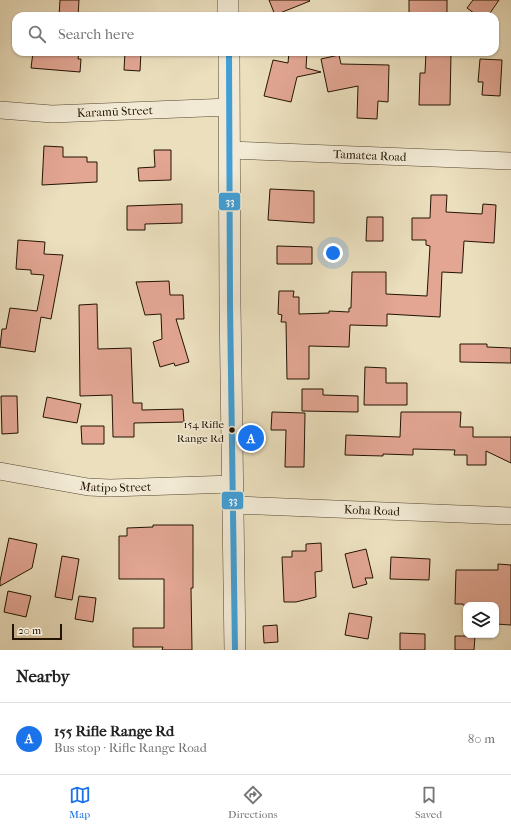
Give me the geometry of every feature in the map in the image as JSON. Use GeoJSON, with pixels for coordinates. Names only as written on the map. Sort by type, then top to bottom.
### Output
{"type":"FeatureCollection","features":[{"type":"Feature","properties":{"kind":"street"},"geometry":{"type":"LineString","coordinates":[[228,0],[228,12]]}},
{"type":"Feature","properties":{"kind":"street"},"geometry":{"type":"LineString","coordinates":[[229,56],[235,650]]}},
{"type":"Feature","properties":{"kind":"street","name":"Karamū Street"},"geometry":{"type":"LineString","coordinates":[[0,110],[52,114],[230,107]]}},
{"type":"Feature","properties":{"kind":"street","name":"Tamatea Road"},"geometry":{"type":"LineString","coordinates":[[229,150],[511,161]]}},
{"type":"Feature","properties":{"kind":"street","name":"Matipo Street"},"geometry":{"type":"LineString","coordinates":[[0,470],[68,484],[110,488],[233,484]]}},
{"type":"Feature","properties":{"kind":"street","name":"Koha Road"},"geometry":{"type":"LineString","coordinates":[[234,505],[511,516]]}},
{"type":"Feature","properties":{"kind":"building"},"geometry":{"type":"Polygon","coordinates":[[[60,0],[79,0],[78,12],[59,12],[60,0]]]}},
{"type":"Feature","properties":{"kind":"building"},"geometry":{"type":"Polygon","coordinates":[[[269,0],[310,1],[282,12],[274,12],[269,0]]]}},
{"type":"Feature","properties":{"kind":"building"},"geometry":{"type":"Polygon","coordinates":[[[409,0],[447,0],[447,12],[409,12],[409,0]]]}},
{"type":"Feature","properties":{"kind":"building"},"geometry":{"type":"Polygon","coordinates":[[[473,0],[499,0],[491,12],[472,12],[467,8],[473,0]]]}},
{"type":"Feature","properties":{"kind":"building"},"geometry":{"type":"Polygon","coordinates":[[[32,56],[78,56],[78,59],[81,59],[80,72],[31,68],[32,56]]]}},
{"type":"Feature","properties":{"kind":"building"},"geometry":{"type":"Polygon","coordinates":[[[125,56],[141,56],[140,71],[124,70],[125,56]]]}},
{"type":"Feature","properties":{"kind":"building"},"geometry":{"type":"Polygon","coordinates":[[[289,56],[307,56],[306,68],[321,72],[297,77],[291,102],[264,96],[273,60],[288,63],[289,56]]]}},
{"type":"Feature","properties":{"kind":"building"},"geometry":{"type":"Polygon","coordinates":[[[339,56],[341,64],[389,65],[388,102],[378,101],[377,119],[357,118],[358,86],[328,92],[321,59],[339,56]]]}},
{"type":"Feature","properties":{"kind":"building"},"geometry":{"type":"Polygon","coordinates":[[[426,56],[451,56],[450,105],[419,105],[420,73],[425,73],[426,56]]]}},
{"type":"Feature","properties":{"kind":"building"},"geometry":{"type":"Polygon","coordinates":[[[480,59],[502,60],[500,96],[482,95],[483,82],[478,82],[480,59]]]}},
{"type":"Feature","properties":{"kind":"building"},"geometry":{"type":"Polygon","coordinates":[[[44,146],[63,147],[63,157],[87,157],[87,162],[97,162],[97,182],[42,185],[44,146]]]}},
{"type":"Feature","properties":{"kind":"building"},"geometry":{"type":"Polygon","coordinates":[[[154,150],[171,150],[171,180],[139,181],[138,168],[155,167],[154,150]]]}},
{"type":"Feature","properties":{"kind":"building"},"geometry":{"type":"Polygon","coordinates":[[[270,189],[314,191],[314,223],[268,220],[270,189]]]}},
{"type":"Feature","properties":{"kind":"building"},"geometry":{"type":"Polygon","coordinates":[[[431,195],[447,195],[446,212],[482,214],[483,204],[496,205],[494,243],[464,241],[462,273],[442,272],[440,317],[387,314],[387,326],[350,325],[349,347],[309,346],[309,379],[287,379],[286,322],[281,322],[282,315],[278,314],[279,291],[294,291],[293,297],[299,297],[299,314],[329,313],[329,311],[349,312],[349,308],[351,308],[352,272],[386,272],[386,294],[427,296],[430,246],[426,245],[426,240],[412,240],[412,218],[430,218],[431,195]]]}},
{"type":"Feature","properties":{"kind":"building"},"geometry":{"type":"Polygon","coordinates":[[[182,204],[182,223],[145,224],[145,230],[127,230],[127,206],[182,204]]]}},
{"type":"Feature","properties":{"kind":"building"},"geometry":{"type":"Polygon","coordinates":[[[367,217],[383,217],[383,241],[366,241],[367,217]]]}},
{"type":"Feature","properties":{"kind":"building"},"geometry":{"type":"Polygon","coordinates":[[[18,240],[45,242],[44,254],[63,255],[51,319],[41,317],[35,352],[0,347],[2,329],[6,329],[10,308],[37,311],[44,275],[31,274],[31,270],[16,269],[18,240]]]}},
{"type":"Feature","properties":{"kind":"building"},"geometry":{"type":"Polygon","coordinates":[[[277,246],[312,247],[312,264],[277,264],[277,246]]]}},
{"type":"Feature","properties":{"kind":"building"},"geometry":{"type":"Polygon","coordinates":[[[169,281],[170,295],[183,295],[184,319],[176,319],[189,362],[175,366],[174,363],[160,367],[153,342],[162,339],[161,314],[145,315],[136,282],[169,281]]]}},
{"type":"Feature","properties":{"kind":"building"},"geometry":{"type":"Polygon","coordinates":[[[97,304],[98,349],[131,348],[133,403],[142,403],[142,410],[183,409],[184,422],[134,423],[134,437],[113,437],[112,395],[80,396],[79,305],[97,304]]]}},
{"type":"Feature","properties":{"kind":"building"},"geometry":{"type":"Polygon","coordinates":[[[460,344],[487,344],[487,347],[511,348],[511,363],[460,362],[460,344]]]}},
{"type":"Feature","properties":{"kind":"building"},"geometry":{"type":"Polygon","coordinates":[[[365,367],[386,368],[386,383],[407,383],[407,405],[364,405],[365,367]]]}},
{"type":"Feature","properties":{"kind":"building"},"geometry":{"type":"Polygon","coordinates":[[[302,389],[323,389],[323,395],[358,396],[358,412],[302,411],[302,389]]]}},
{"type":"Feature","properties":{"kind":"building"},"geometry":{"type":"Polygon","coordinates":[[[1,396],[17,396],[18,433],[2,434],[1,396]]]}},
{"type":"Feature","properties":{"kind":"building"},"geometry":{"type":"Polygon","coordinates":[[[47,397],[81,404],[77,423],[43,417],[47,397]]]}},
{"type":"Feature","properties":{"kind":"building"},"geometry":{"type":"Polygon","coordinates":[[[272,412],[305,413],[304,467],[285,467],[286,430],[271,430],[272,412]]]}},
{"type":"Feature","properties":{"kind":"building"},"geometry":{"type":"Polygon","coordinates":[[[401,412],[461,412],[460,427],[473,427],[473,437],[511,437],[511,463],[486,451],[486,465],[467,465],[467,455],[454,455],[455,450],[413,449],[413,455],[345,455],[346,435],[400,437],[401,412]]]}},
{"type":"Feature","properties":{"kind":"building"},"geometry":{"type":"Polygon","coordinates":[[[81,426],[104,426],[104,444],[82,444],[81,426]]]}},
{"type":"Feature","properties":{"kind":"building"},"geometry":{"type":"Polygon","coordinates":[[[153,525],[193,525],[193,588],[191,588],[192,650],[162,650],[163,647],[133,647],[133,628],[164,628],[164,579],[119,579],[119,536],[127,536],[127,528],[153,527],[153,525]]]}},
{"type":"Feature","properties":{"kind":"building"},"geometry":{"type":"Polygon","coordinates":[[[9,538],[37,544],[32,568],[0,586],[0,581],[9,538]]]}},
{"type":"Feature","properties":{"kind":"building"},"geometry":{"type":"Polygon","coordinates":[[[321,543],[322,571],[315,572],[316,597],[296,602],[284,602],[282,557],[292,557],[292,551],[306,551],[306,544],[321,543]]]}},
{"type":"Feature","properties":{"kind":"building"},"geometry":{"type":"Polygon","coordinates":[[[366,549],[373,578],[365,578],[367,584],[353,588],[345,554],[366,549]]]}},
{"type":"Feature","properties":{"kind":"building"},"geometry":{"type":"Polygon","coordinates":[[[62,556],[79,559],[72,600],[55,597],[62,556]]]}},
{"type":"Feature","properties":{"kind":"building"},"geometry":{"type":"Polygon","coordinates":[[[391,557],[430,559],[429,580],[390,579],[391,557]]]}},
{"type":"Feature","properties":{"kind":"building"},"geometry":{"type":"Polygon","coordinates":[[[498,564],[511,565],[511,625],[499,624],[499,602],[463,602],[463,604],[455,604],[456,570],[498,570],[498,564]]]}},
{"type":"Feature","properties":{"kind":"building"},"geometry":{"type":"Polygon","coordinates":[[[8,591],[31,596],[26,617],[4,612],[8,591]]]}},
{"type":"Feature","properties":{"kind":"building"},"geometry":{"type":"Polygon","coordinates":[[[79,596],[96,598],[93,622],[75,619],[79,596]]]}},
{"type":"Feature","properties":{"kind":"building"},"geometry":{"type":"Polygon","coordinates":[[[349,613],[372,617],[368,639],[345,635],[349,613]]]}},
{"type":"Feature","properties":{"kind":"building"},"geometry":{"type":"Polygon","coordinates":[[[277,625],[278,642],[264,643],[263,626],[277,625]]]}},
{"type":"Feature","properties":{"kind":"building"},"geometry":{"type":"Polygon","coordinates":[[[400,633],[425,634],[425,650],[400,650],[400,633]]]}},
{"type":"Feature","properties":{"kind":"building"},"geometry":{"type":"Polygon","coordinates":[[[455,636],[475,638],[474,650],[455,650],[455,636]]]}},
{"type":"Feature","properties":{"kind":"transit line","name":"33"},"geometry":{"type":"LineString","coordinates":[[229,56],[230,305],[235,650]]}},
{"type":"Feature","properties":{"kind":"place","name":"154 Rifle Range Rd"},"geometry":{"type":"Point","coordinates":[232,430]}},
{"type":"Feature","properties":{"kind":"place","name":"155 Rifle Range Rd"},"geometry":{"type":"Point","coordinates":[251,438]}}]}
